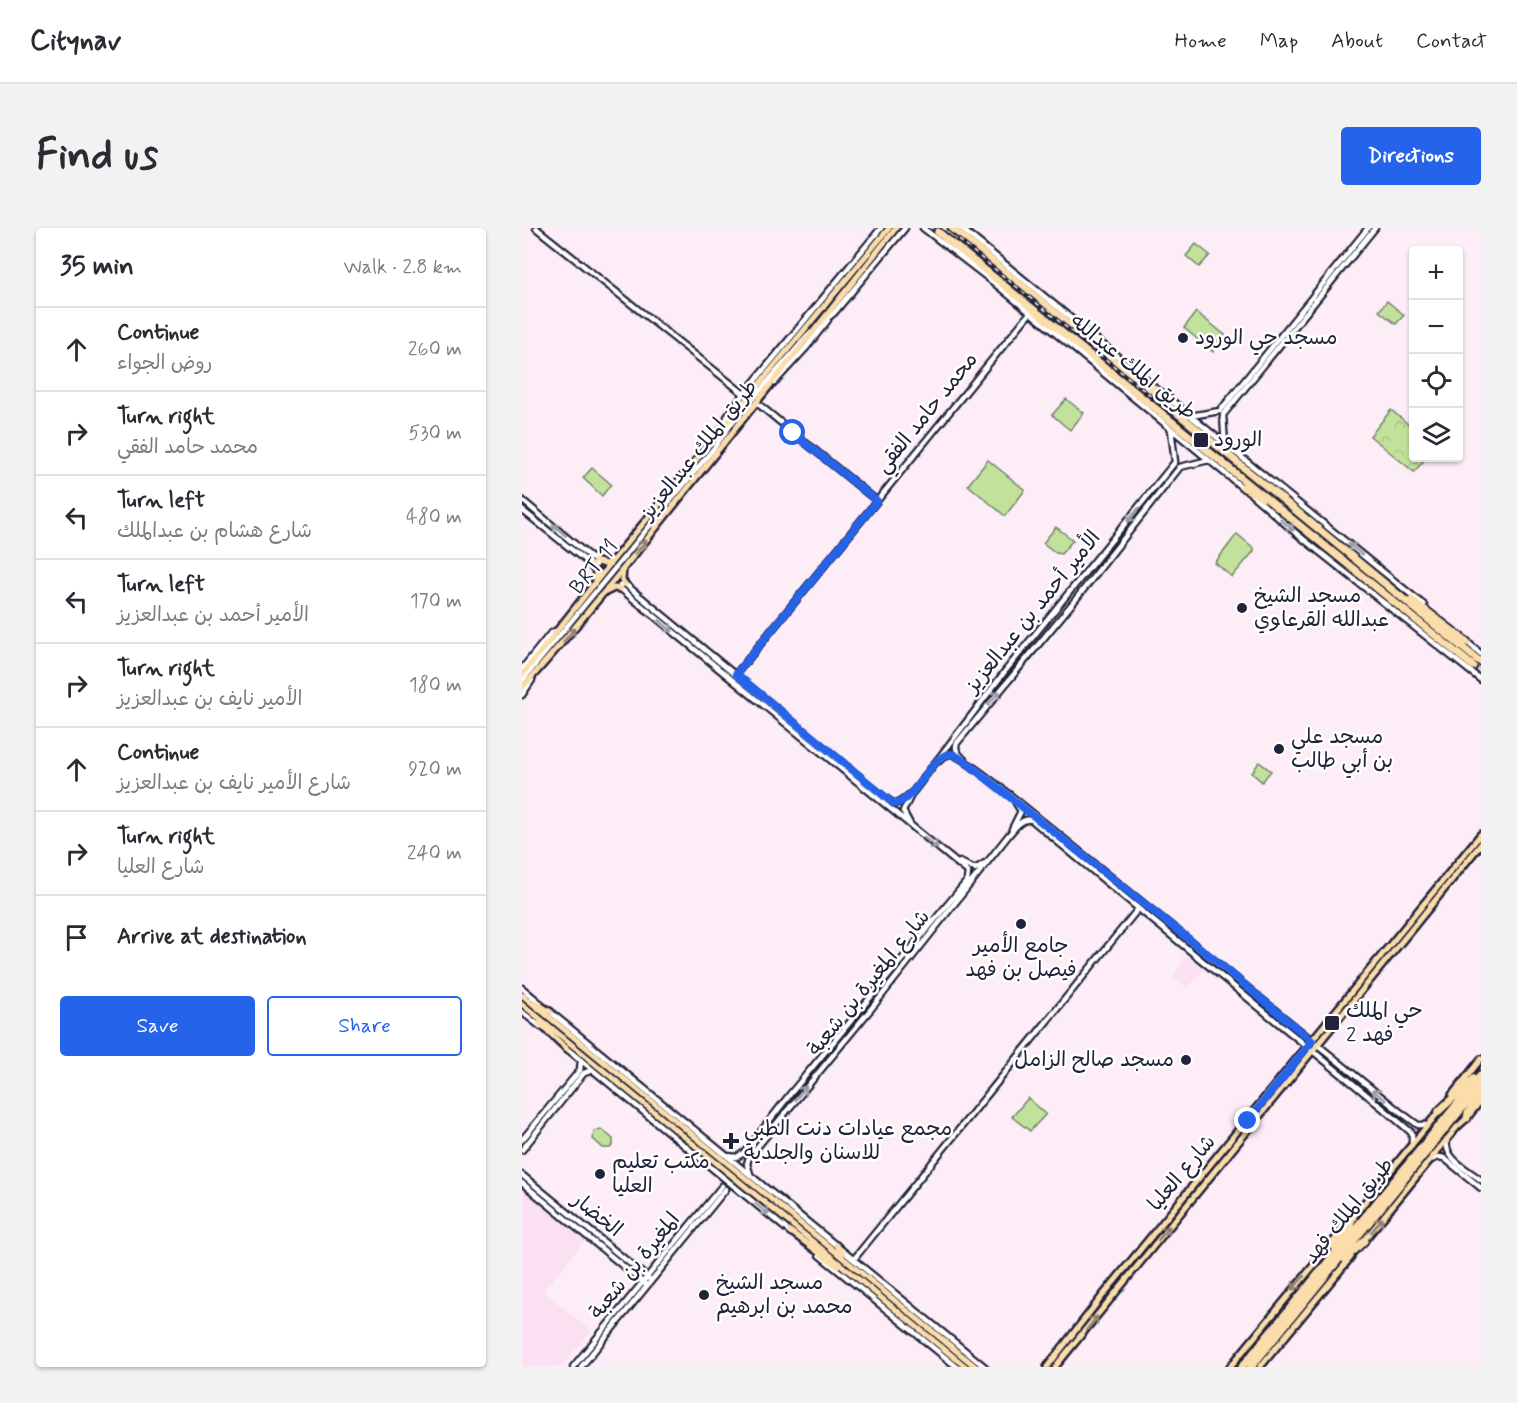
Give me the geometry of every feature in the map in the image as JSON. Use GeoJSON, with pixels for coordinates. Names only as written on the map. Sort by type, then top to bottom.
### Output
{"type":"FeatureCollection","features":[{"type":"Feature","properties":{"kind":"highway","name":"طريق الملك عبدالله"},"geometry":{"type":"LineString","coordinates":[[952,228],[1478,660]]}},
{"type":"Feature","properties":{"kind":"highway","name":"طريق الملك عبدالله"},"geometry":{"type":"LineString","coordinates":[[937,230],[1360,575],[1478,660]]}},
{"type":"Feature","properties":{"kind":"highway"},"geometry":{"type":"LineString","coordinates":[[993,282],[1045,317]]}},
{"type":"Feature","properties":{"kind":"highway"},"geometry":{"type":"LineString","coordinates":[[1115,363],[1169,399]]}},
{"type":"Feature","properties":{"kind":"highway"},"geometry":{"type":"LineString","coordinates":[[1243,488],[1290,516]]}},
{"type":"Feature","properties":{"kind":"highway"},"geometry":{"type":"LineString","coordinates":[[1354,558],[1467,642]]}},
{"type":"Feature","properties":{"kind":"highway"},"geometry":{"type":"LineString","coordinates":[[1439,1111],[1481,1073]]}},
{"type":"Feature","properties":{"kind":"highway","name":"طريق الملك فهد"},"geometry":{"type":"LineString","coordinates":[[1253,1367],[1263,1347],[1320,1272],[1481,1073]]}},
{"type":"Feature","properties":{"kind":"highway","name":"طريق الملك فهد"},"geometry":{"type":"LineString","coordinates":[[1242,1367],[1324,1280],[1481,1085]]}},
{"type":"Feature","properties":{"kind":"highway"},"geometry":{"type":"LineString","coordinates":[[1467,1118],[1481,1093]]}},
{"type":"Feature","properties":{"kind":"highway"},"geometry":{"type":"LineString","coordinates":[[1320,1272],[1353,1217]]}},
{"type":"Feature","properties":{"kind":"highway"},"geometry":{"type":"LineString","coordinates":[[1324,1280],[1364,1241]]}},
{"type":"Feature","properties":{"kind":"highway"},"geometry":{"type":"LineString","coordinates":[[1238,1367],[1263,1347]]}},
{"type":"Feature","properties":{"kind":"main road","name":"طريق الملك عبدالعزيز"},"geometry":{"type":"LineString","coordinates":[[522,688],[624,568],[774,383],[889,228]]}},
{"type":"Feature","properties":{"kind":"main road","name":"طريق الملك عبدالعزيز"},"geometry":{"type":"LineString","coordinates":[[522,675],[555,631],[725,424],[896,228]]}},
{"type":"Feature","properties":{"kind":"main road"},"geometry":{"type":"LineString","coordinates":[[735,419],[740,400]]}},
{"type":"Feature","properties":{"kind":"main road"},"geometry":{"type":"LineString","coordinates":[[594,583],[596,574],[593,563],[604,564],[613,560]]}},
{"type":"Feature","properties":{"kind":"main road"},"geometry":{"type":"LineString","coordinates":[[604,592],[623,587],[624,568]]}},
{"type":"Feature","properties":{"kind":"main road","name":"شارع العليا"},"geometry":{"type":"LineString","coordinates":[[1055,1367],[1107,1305],[1310,1043],[1481,834]]}},
{"type":"Feature","properties":{"kind":"main road","name":"شارع العليا"},"geometry":{"type":"LineString","coordinates":[[1047,1367],[1121,1273],[1209,1174],[1315,1048],[1481,844]]}},
{"type":"Feature","properties":{"kind":"main road"},"geometry":{"type":"LineString","coordinates":[[522,992],[551,1012]]}},
{"type":"Feature","properties":{"kind":"main road"},"geometry":{"type":"LineString","coordinates":[[522,992],[976,1367]]}},
{"type":"Feature","properties":{"kind":"main road"},"geometry":{"type":"LineString","coordinates":[[523,1008],[567,1049]]}},
{"type":"Feature","properties":{"kind":"main road"},"geometry":{"type":"LineString","coordinates":[[523,1008],[966,1367]]}},
{"type":"Feature","properties":{"kind":"main road"},"geometry":{"type":"LineString","coordinates":[[1230,1367],[1481,1059]]}},
{"type":"Feature","properties":{"kind":"main road"},"geometry":{"type":"LineString","coordinates":[[1260,1367],[1481,1100]]}},
{"type":"Feature","properties":{"kind":"main road"},"geometry":{"type":"LineString","coordinates":[[790,1231],[880,1297]]}},
{"type":"Feature","properties":{"kind":"main road"},"geometry":{"type":"LineString","coordinates":[[836,1245],[868,1277]]}},
{"type":"Feature","properties":{"kind":"main road"},"geometry":{"type":"LineString","coordinates":[[1121,1273],[1115,1284],[1116,1287],[1127,1279]]}},
{"type":"Feature","properties":{"kind":"main road"},"geometry":{"type":"LineString","coordinates":[[1101,1299],[1112,1293],[1107,1305]]}},
{"type":"Feature","properties":{"kind":"street"},"geometry":{"type":"LineString","coordinates":[[536,228],[744,394]]}},
{"type":"Feature","properties":{"kind":"street"},"geometry":{"type":"LineString","coordinates":[[725,424],[744,394],[881,228]]}},
{"type":"Feature","properties":{"kind":"street"},"geometry":{"type":"LineString","coordinates":[[774,383],[806,348],[905,228]]}},
{"type":"Feature","properties":{"kind":"street"},"geometry":{"type":"LineString","coordinates":[[921,228],[993,282],[1297,534],[1479,678]]}},
{"type":"Feature","properties":{"kind":"street","name":"طريق الملك عبدالله"},"geometry":{"type":"LineString","coordinates":[[961,228],[1467,642],[1478,660]]}},
{"type":"Feature","properties":{"kind":"street"},"geometry":{"type":"LineString","coordinates":[[1225,445],[1223,415],[1368,228]]}},
{"type":"Feature","properties":{"kind":"street"},"geometry":{"type":"LineString","coordinates":[[1190,416],[1220,411],[1375,228]]}},
{"type":"Feature","properties":{"kind":"street"},"geometry":{"type":"LineString","coordinates":[[937,230],[933,234],[947,247]]}},
{"type":"Feature","properties":{"kind":"street"},"geometry":{"type":"LineString","coordinates":[[1007,266],[1049,309]]}},
{"type":"Feature","properties":{"kind":"street","name":"BRT 11"},"geometry":{"type":"LineString","coordinates":[[522,681],[802,340],[835,312]]}},
{"type":"Feature","properties":{"kind":"street","name":"محمد حامد الفقي"},"geometry":{"type":"LineString","coordinates":[[736,674],[1030,313]]}},
{"type":"Feature","properties":{"kind":"street"},"geometry":{"type":"LineString","coordinates":[[1112,372],[1141,403]]}},
{"type":"Feature","properties":{"kind":"street"},"geometry":{"type":"LineString","coordinates":[[757,403],[877,501]]}},
{"type":"Feature","properties":{"kind":"street","name":"الأمير أحمد بن عبدالعزيز"},"geometry":{"type":"LineString","coordinates":[[736,674],[894,804],[900,802],[913,792],[1006,670],[1175,462],[1171,429]]}},
{"type":"Feature","properties":{"kind":"street"},"geometry":{"type":"LineString","coordinates":[[1240,458],[1286,502]]}},
{"type":"Feature","properties":{"kind":"street","name":"الأمير أحمد بن عبدالعزيز"},"geometry":{"type":"LineString","coordinates":[[967,763],[956,750],[957,743],[1180,467],[1209,460]]}},
{"type":"Feature","properties":{"kind":"street"},"geometry":{"type":"LineString","coordinates":[[522,500],[593,563]]}},
{"type":"Feature","properties":{"kind":"street"},"geometry":{"type":"LineString","coordinates":[[522,510],[593,563]]}},
{"type":"Feature","properties":{"kind":"street"},"geometry":{"type":"LineString","coordinates":[[1114,538],[1120,543]]}},
{"type":"Feature","properties":{"kind":"street"},"geometry":{"type":"LineString","coordinates":[[1360,575],[1375,592],[1454,658]]}},
{"type":"Feature","properties":{"kind":"street"},"geometry":{"type":"LineString","coordinates":[[623,587],[736,674]]}},
{"type":"Feature","properties":{"kind":"street"},"geometry":{"type":"LineString","coordinates":[[623,587],[955,861],[975,869],[990,859]]}},
{"type":"Feature","properties":{"kind":"street"},"geometry":{"type":"LineString","coordinates":[[522,669],[550,634],[555,631]]}},
{"type":"Feature","properties":{"kind":"street"},"geometry":{"type":"LineString","coordinates":[[522,695],[533,677]]}},
{"type":"Feature","properties":{"kind":"street"},"geometry":{"type":"LineString","coordinates":[[932,768],[945,756],[953,755],[1010,795],[1266,1003],[1357,1087],[1412,1133],[1412,1146]]}},
{"type":"Feature","properties":{"kind":"street"},"geometry":{"type":"LineString","coordinates":[[913,792],[903,811],[914,829]]}},
{"type":"Feature","properties":{"kind":"street"},"geometry":{"type":"LineString","coordinates":[[1009,834],[1021,811],[1010,795]]}},
{"type":"Feature","properties":{"kind":"street","name":"شارع المغيرة بن شعبة"},"geometry":{"type":"LineString","coordinates":[[749,1157],[875,1004],[1009,834],[1023,821],[1029,819],[1138,909]]}},
{"type":"Feature","properties":{"kind":"street","name":"شارع المغيرة بن شعبة"},"geometry":{"type":"LineString","coordinates":[[745,1152],[967,881],[968,872],[955,861]]}},
{"type":"Feature","properties":{"kind":"street"},"geometry":{"type":"LineString","coordinates":[[854,1259],[1138,909],[1262,1009],[1310,1043]]}},
{"type":"Feature","properties":{"kind":"street"},"geometry":{"type":"LineString","coordinates":[[1262,1009],[1270,1011],[1266,1003]]}},
{"type":"Feature","properties":{"kind":"street"},"geometry":{"type":"LineString","coordinates":[[551,1012],[985,1367]]}},
{"type":"Feature","properties":{"kind":"street"},"geometry":{"type":"LineString","coordinates":[[1315,1048],[1361,1080],[1418,1125],[1427,1125]]}},
{"type":"Feature","properties":{"kind":"street"},"geometry":{"type":"LineString","coordinates":[[567,1049],[957,1367]]}},
{"type":"Feature","properties":{"kind":"street"},"geometry":{"type":"LineString","coordinates":[[522,1150],[582,1072],[581,1060]]}},
{"type":"Feature","properties":{"kind":"street"},"geometry":{"type":"LineString","coordinates":[[522,1140],[582,1072],[593,1070]]}},
{"type":"Feature","properties":{"kind":"street"},"geometry":{"type":"LineString","coordinates":[[1357,1087],[1353,1079],[1361,1080]]}},
{"type":"Feature","properties":{"kind":"street"},"geometry":{"type":"LineString","coordinates":[[1396,1119],[1410,1128],[1414,1127],[1399,1111]]}},
{"type":"Feature","properties":{"kind":"street"},"geometry":{"type":"LineString","coordinates":[[1447,1140],[1446,1146],[1450,1159],[1481,1188]]}},
{"type":"Feature","properties":{"kind":"street"},"geometry":{"type":"LineString","coordinates":[[727,1156],[737,1157],[745,1152],[745,1157],[749,1157],[747,1164],[750,1174]]}},
{"type":"Feature","properties":{"kind":"street"},"geometry":{"type":"LineString","coordinates":[[1431,1160],[1439,1157],[1450,1159],[1481,1180]]}},
{"type":"Feature","properties":{"kind":"street","name":"الخضار"},"geometry":{"type":"LineString","coordinates":[[522,1175],[649,1279]]}},
{"type":"Feature","properties":{"kind":"street"},"geometry":{"type":"LineString","coordinates":[[581,1367],[724,1187],[723,1177]]}},
{"type":"Feature","properties":{"kind":"street","name":"الخضار"},"geometry":{"type":"LineString","coordinates":[[522,1183],[645,1284]]}},
{"type":"Feature","properties":{"kind":"street"},"geometry":{"type":"LineString","coordinates":[[724,1187],[734,1186]]}},
{"type":"Feature","properties":{"kind":"street","name":"المغيرة بن شعبة"},"geometry":{"type":"LineString","coordinates":[[573,1367],[645,1284]]}},
{"type":"Feature","properties":{"kind":"shaded area"},"geometry":{"type":"Polygon","coordinates":[[[1190,955],[1205,967],[1188,988],[1173,976],[1184,957],[1190,955]]]}},
{"type":"Feature","properties":{"kind":"shaded area"},"geometry":{"type":"Polygon","coordinates":[[[522,1188],[585,1240],[543,1291],[591,1331],[561,1367],[522,1367],[522,1188]]]}},
{"type":"Feature","properties":{"kind":"green space"},"geometry":{"type":"Polygon","coordinates":[[[1196,244],[1210,255],[1199,267],[1186,256],[1196,244]]]}},
{"type":"Feature","properties":{"kind":"green space"},"geometry":{"type":"Polygon","coordinates":[[[1387,301],[1404,315],[1396,324],[1379,311],[1387,301]]]}},
{"type":"Feature","properties":{"kind":"green space"},"geometry":{"type":"Polygon","coordinates":[[[1196,312],[1225,335],[1213,352],[1184,328],[1196,312]]]}},
{"type":"Feature","properties":{"kind":"green space"},"geometry":{"type":"Polygon","coordinates":[[[1066,399],[1084,413],[1070,430],[1052,415],[1066,399]]]}},
{"type":"Feature","properties":{"kind":"green space"},"geometry":{"type":"Polygon","coordinates":[[[1391,410],[1409,425],[1409,462],[1423,462],[1414,472],[1370,436],[1391,410]]]}},
{"type":"Feature","properties":{"kind":"green space"},"geometry":{"type":"Polygon","coordinates":[[[988,460],[1025,490],[1005,516],[968,485],[988,460]]]}},
{"type":"Feature","properties":{"kind":"green space"},"geometry":{"type":"Polygon","coordinates":[[[592,468],[611,484],[602,496],[583,478],[592,468]]]}},
{"type":"Feature","properties":{"kind":"green space"},"geometry":{"type":"Polygon","coordinates":[[[1056,527],[1073,540],[1061,554],[1043,543],[1056,527]]]}},
{"type":"Feature","properties":{"kind":"green space"},"geometry":{"type":"Polygon","coordinates":[[[1237,534],[1254,548],[1254,551],[1232,577],[1215,563],[1237,534]]]}},
{"type":"Feature","properties":{"kind":"green space"},"geometry":{"type":"Polygon","coordinates":[[[1259,762],[1271,771],[1262,782],[1252,773],[1259,762]]]}},
{"type":"Feature","properties":{"kind":"green space"},"geometry":{"type":"Polygon","coordinates":[[[1028,1098],[1046,1114],[1030,1131],[1012,1117],[1028,1098]]]}},
{"type":"Feature","properties":{"kind":"green space"},"geometry":{"type":"Polygon","coordinates":[[[601,1129],[613,1139],[613,1145],[610,1148],[603,1148],[593,1139],[594,1131],[601,1129]]]}},
{"type":"Feature","properties":{"kind":"tunnel"},"geometry":{"type":"LineString","coordinates":[[1473,666],[1481,672]]}},
{"type":"Feature","properties":{"kind":"railway"},"geometry":{"type":"LineString","coordinates":[[959,240],[1163,406]]}},
{"type":"Feature","properties":{"kind":"place","name":"مسجد حي الورود"},"geometry":{"type":"Point","coordinates":[1183,338]}},
{"type":"Feature","properties":{"kind":"place","name":"الورود"},"geometry":{"type":"Point","coordinates":[1201,440]}},
{"type":"Feature","properties":{"kind":"place","name":"مسجد الشيخ عبدالله القرعاوي"},"geometry":{"type":"Point","coordinates":[1242,608]}},
{"type":"Feature","properties":{"kind":"place","name":"مسجد علي بن أبي طالب"},"geometry":{"type":"Point","coordinates":[1279,749]}},
{"type":"Feature","properties":{"kind":"place","name":"جامع الأمير فيصل بن فهد"},"geometry":{"type":"Point","coordinates":[1021,924]}},
{"type":"Feature","properties":{"kind":"place","name":"حي الملك فهد 2"},"geometry":{"type":"Point","coordinates":[1332,1023]}},
{"type":"Feature","properties":{"kind":"place","name":"مسجد صالح الزامل"},"geometry":{"type":"Point","coordinates":[1186,1060]}},
{"type":"Feature","properties":{"kind":"place","name":"مجمع عيادات دنت الطبي للاسنان والجلدية"},"geometry":{"type":"Point","coordinates":[731,1141]}},
{"type":"Feature","properties":{"kind":"place","name":"مكتب تعليم العليا"},"geometry":{"type":"Point","coordinates":[600,1174]}},
{"type":"Feature","properties":{"kind":"place","name":"مسجد الشيخ محمد بن ابرهيم"},"geometry":{"type":"Point","coordinates":[704,1295]}},
{"type":"Feature","properties":{"kind":"route"},"geometry":{"type":"LineString","coordinates":[[793,433],[877,501],[736,674],[894,804],[898,804],[913,792],[945,756],[950,754],[967,763],[1215,960],[1312,1041],[1248,1121]]}}]}
